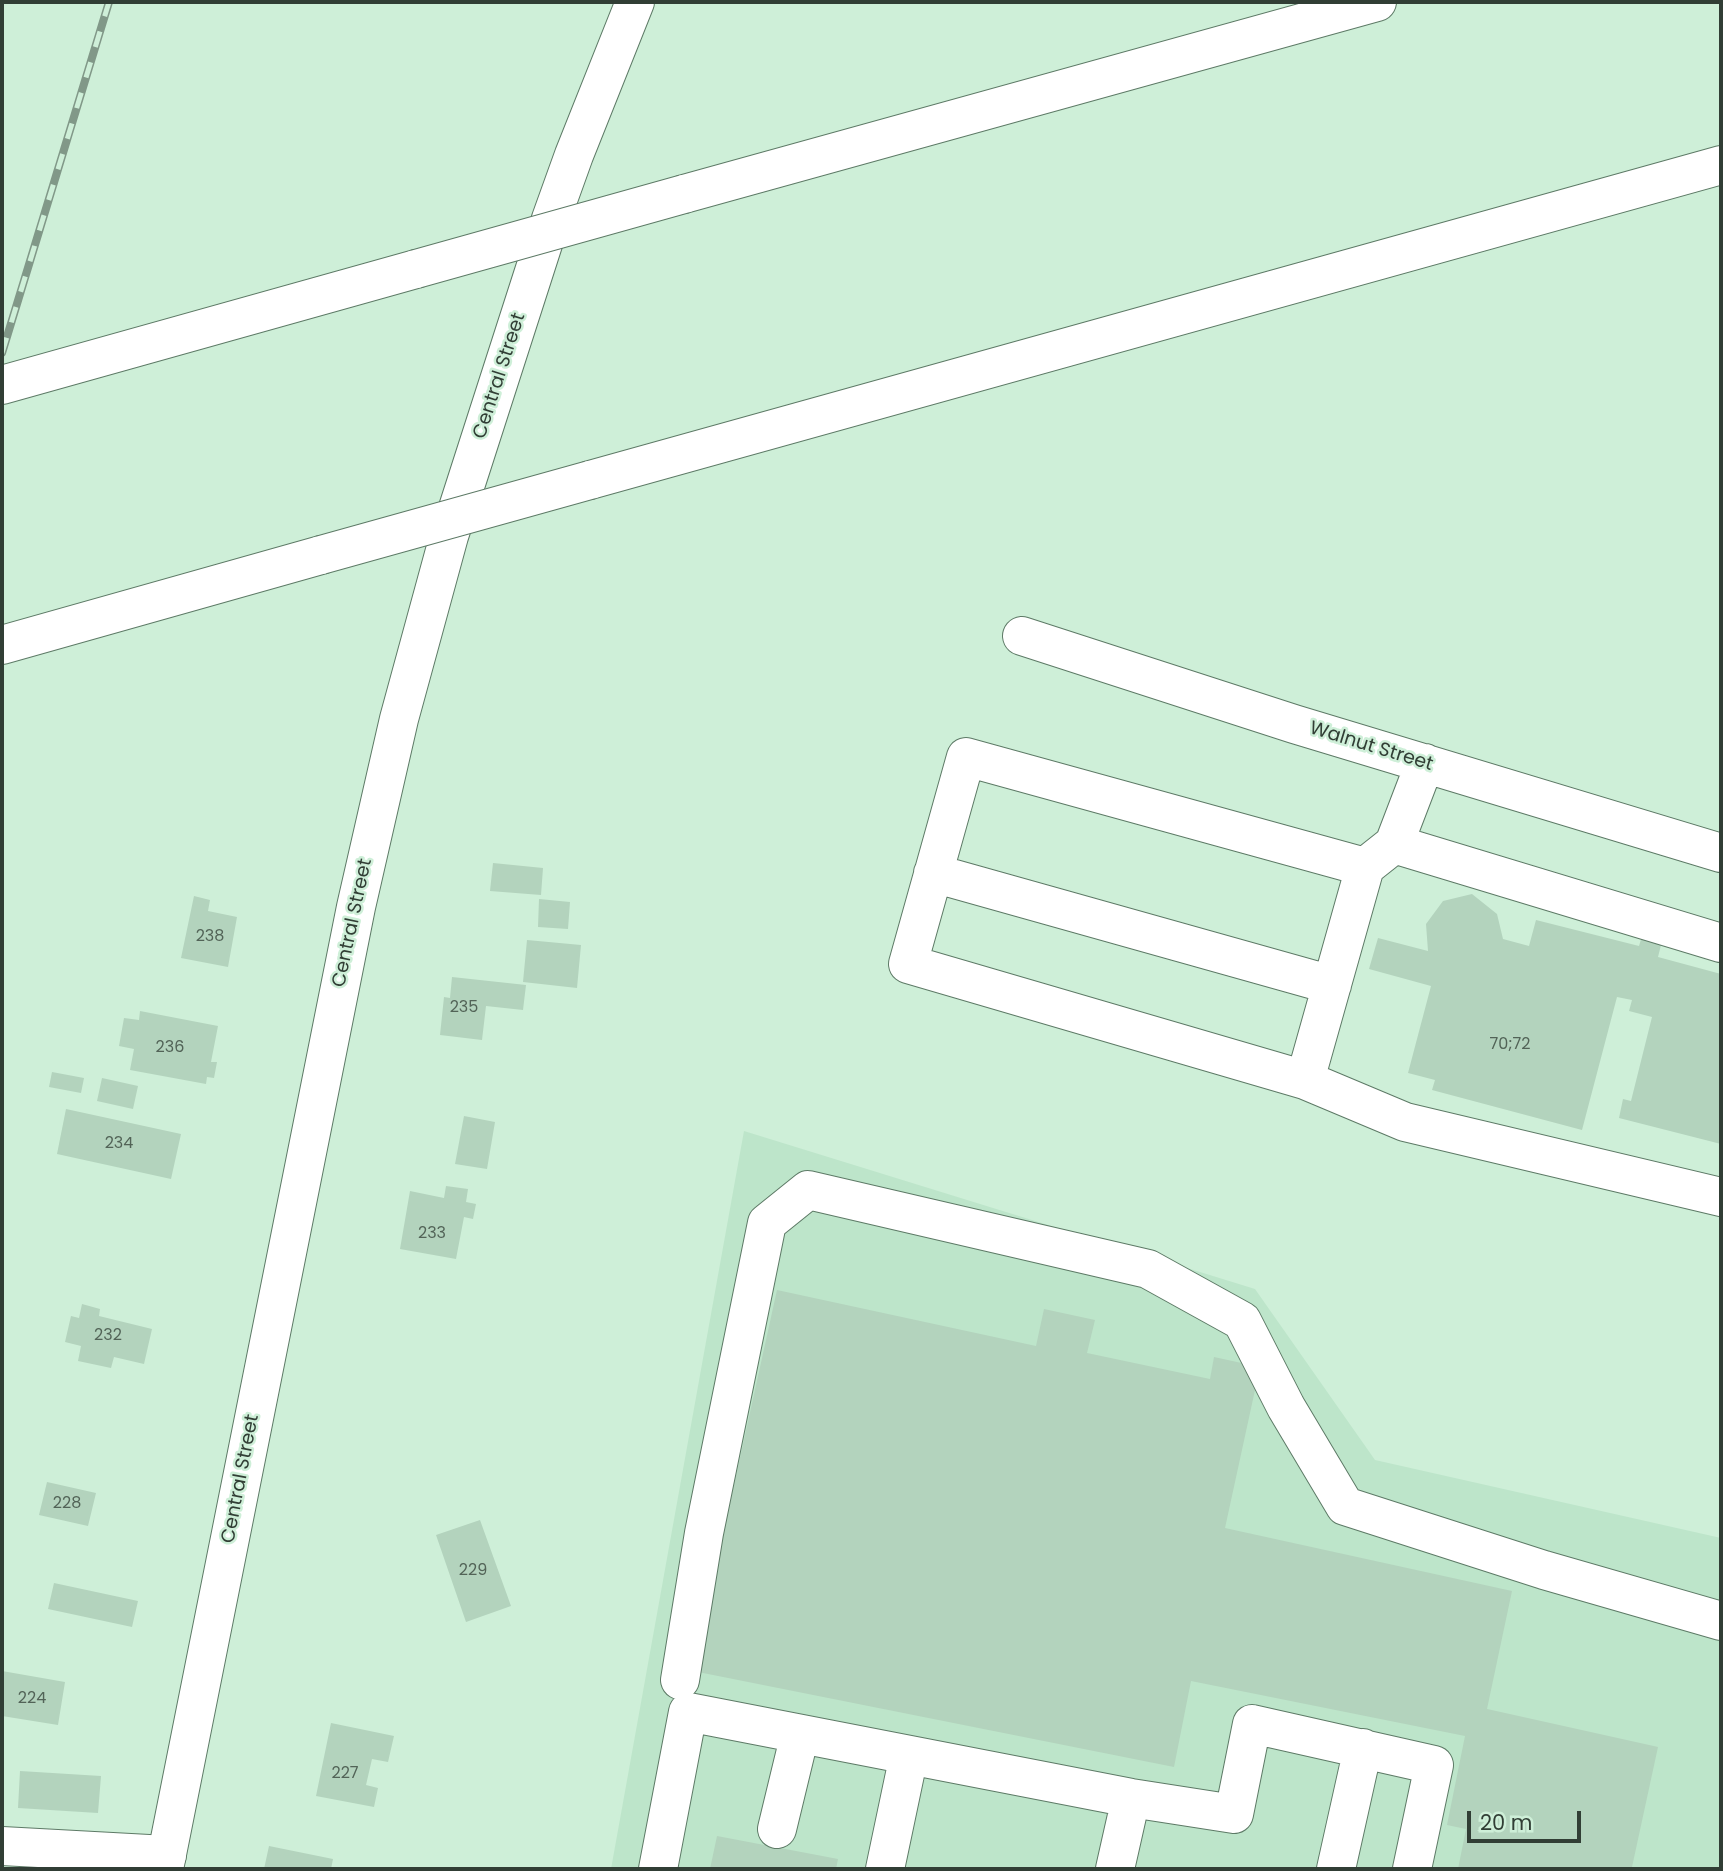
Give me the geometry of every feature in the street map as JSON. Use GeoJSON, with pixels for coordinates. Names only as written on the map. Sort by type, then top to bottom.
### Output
{"type":"FeatureCollection","features":[{"type":"Feature","properties":{"kind":"main road","name":"Central Street"},"geometry":{"type":"LineString","coordinates":[[165,1862],[356,907],[399,719],[453,524],[551,219],[635,2]]}},
{"type":"Feature","properties":{"kind":"main road"},"geometry":{"type":"LineString","coordinates":[[2,385],[1377,2]]}},
{"type":"Feature","properties":{"kind":"main road"},"geometry":{"type":"LineString","coordinates":[[2,645],[1721,165]]}},
{"type":"Feature","properties":{"kind":"main road","name":"Walnut Street"},"geometry":{"type":"LineString","coordinates":[[1023,636],[1294,724],[1721,853]]}},
{"type":"Feature","properties":{"kind":"main road"},"geometry":{"type":"LineString","coordinates":[[1721,943],[1380,856],[966,757],[908,964],[1305,1080],[1405,1122],[1721,1197]]}},
{"type":"Feature","properties":{"kind":"main road"},"geometry":{"type":"LineString","coordinates":[[1305,1080],[1332,985],[1380,856],[1425,763]]}},
{"type":"Feature","properties":{"kind":"main road"},"geometry":{"type":"LineString","coordinates":[[933,873],[1332,985]]}},
{"type":"Feature","properties":{"kind":"main road"},"geometry":{"type":"LineString","coordinates":[[680,1680],[704,1533],[767,1223],[808,1190],[1148,1269],[1242,1321],[1286,1408],[1345,1506],[1544,1570],[1721,1620]]}},
{"type":"Feature","properties":{"kind":"main road"},"geometry":{"type":"LineString","coordinates":[[658,1869],[688,1712],[1131,1798],[1234,1814],[1252,1724],[1363,1748],[1434,1765],[1412,1869]]}},
{"type":"Feature","properties":{"kind":"main road"},"geometry":{"type":"LineString","coordinates":[[777,1829],[800,1734]]}},
{"type":"Feature","properties":{"kind":"main road"},"geometry":{"type":"LineString","coordinates":[[1336,1869],[1363,1748]]}},
{"type":"Feature","properties":{"kind":"main road"},"geometry":{"type":"LineString","coordinates":[[885,1869],[909,1755]]}},
{"type":"Feature","properties":{"kind":"main road"},"geometry":{"type":"LineString","coordinates":[[1115,1869],[1131,1798]]}},
{"type":"Feature","properties":{"kind":"main road"},"geometry":{"type":"LineString","coordinates":[[2,1846],[165,1862]]}},
{"type":"Feature","properties":{"kind":"shaded area"},"geometry":{"type":"Polygon","coordinates":[[[744,1131],[1255,1289],[1375,1460],[1721,1538],[1721,1869],[611,1869],[744,1131]]]}},
{"type":"Feature","properties":{"kind":"building"},"geometry":{"type":"Polygon","coordinates":[[[493,863],[543,868],[541,895],[490,891],[493,863]]]}},
{"type":"Feature","properties":{"kind":"building"},"geometry":{"type":"Polygon","coordinates":[[[1472,894],[1497,914],[1503,939],[1529,946],[1536,920],[1639,946],[1642,936],[1662,941],[1658,957],[1721,974],[1721,1144],[1619,1118],[1623,1099],[1631,1101],[1652,1017],[1629,1011],[1632,1000],[1617,997],[1582,1130],[1432,1090],[1435,1080],[1408,1073],[1431,986],[1369,969],[1378,938],[1428,951],[1426,924],[1443,901],[1472,894]]]}},
{"type":"Feature","properties":{"kind":"building"},"geometry":{"type":"Polygon","coordinates":[[[194,896],[210,900],[208,911],[237,917],[228,967],[181,958],[194,896]]]}},
{"type":"Feature","properties":{"kind":"building"},"geometry":{"type":"Polygon","coordinates":[[[539,899],[570,902],[568,929],[538,927],[539,899]]]}},
{"type":"Feature","properties":{"kind":"building"},"geometry":{"type":"Polygon","coordinates":[[[527,940],[581,945],[577,988],[523,982],[527,940]]]}},
{"type":"Feature","properties":{"kind":"building"},"geometry":{"type":"Polygon","coordinates":[[[452,977],[526,985],[523,1010],[486,1006],[482,1040],[440,1035],[444,997],[450,998],[452,977]]]}},
{"type":"Feature","properties":{"kind":"building"},"geometry":{"type":"Polygon","coordinates":[[[140,1011],[218,1026],[211,1062],[217,1062],[214,1078],[207,1077],[206,1084],[130,1070],[134,1049],[119,1046],[124,1018],[139,1020],[140,1011]]]}},
{"type":"Feature","properties":{"kind":"building"},"geometry":{"type":"Polygon","coordinates":[[[52,1072],[84,1078],[81,1093],[49,1087],[52,1072]]]}},
{"type":"Feature","properties":{"kind":"building"},"geometry":{"type":"Polygon","coordinates":[[[102,1078],[138,1086],[133,1109],[97,1101],[102,1078]]]}},
{"type":"Feature","properties":{"kind":"building"},"geometry":{"type":"Polygon","coordinates":[[[66,1109],[181,1134],[171,1179],[57,1154],[66,1109]]]}},
{"type":"Feature","properties":{"kind":"building"},"geometry":{"type":"Polygon","coordinates":[[[464,1116],[495,1122],[487,1169],[455,1164],[464,1116]]]}},
{"type":"Feature","properties":{"kind":"building"},"geometry":{"type":"Polygon","coordinates":[[[446,1186],[468,1189],[466,1202],[476,1204],[473,1219],[464,1217],[456,1259],[400,1249],[410,1191],[444,1198],[446,1186]]]}},
{"type":"Feature","properties":{"kind":"building"},"geometry":{"type":"Polygon","coordinates":[[[777,1290],[1036,1346],[1044,1309],[1095,1320],[1087,1353],[1210,1379],[1214,1357],[1260,1367],[1225,1528],[1512,1591],[1487,1709],[1658,1747],[1632,1867],[1638,1869],[1458,1869],[1466,1829],[1447,1825],[1465,1736],[1191,1681],[1174,1767],[693,1671],[777,1290]]]}},
{"type":"Feature","properties":{"kind":"building"},"geometry":{"type":"Polygon","coordinates":[[[82,1304],[100,1309],[99,1316],[152,1329],[144,1364],[114,1357],[111,1368],[78,1361],[81,1346],[65,1342],[71,1316],[79,1318],[82,1304]]]}},
{"type":"Feature","properties":{"kind":"building"},"geometry":{"type":"Polygon","coordinates":[[[47,1482],[96,1493],[88,1526],[39,1515],[47,1482]]]}},
{"type":"Feature","properties":{"kind":"building"},"geometry":{"type":"Polygon","coordinates":[[[480,1520],[511,1606],[466,1622],[436,1535],[480,1520]]]}},
{"type":"Feature","properties":{"kind":"building"},"geometry":{"type":"Polygon","coordinates":[[[54,1583],[138,1601],[132,1627],[48,1609],[54,1583]]]}},
{"type":"Feature","properties":{"kind":"building"},"geometry":{"type":"Polygon","coordinates":[[[2,1671],[65,1682],[58,1725],[2,1716],[2,1671]]]}},
{"type":"Feature","properties":{"kind":"building"},"geometry":{"type":"Polygon","coordinates":[[[331,1723],[394,1736],[388,1762],[372,1759],[366,1785],[378,1788],[374,1807],[316,1796],[331,1723]]]}},
{"type":"Feature","properties":{"kind":"building"},"geometry":{"type":"Polygon","coordinates":[[[20,1771],[101,1776],[98,1813],[18,1808],[20,1771]]]}},
{"type":"Feature","properties":{"kind":"building"},"geometry":{"type":"Polygon","coordinates":[[[717,1836],[838,1859],[836,1869],[710,1869],[717,1836]]]}},
{"type":"Feature","properties":{"kind":"building"},"geometry":{"type":"Polygon","coordinates":[[[269,1846],[333,1859],[331,1869],[264,1869],[269,1846]]]}},
{"type":"Feature","properties":{"kind":"railway"},"geometry":{"type":"LineString","coordinates":[[2,353],[109,2]]}}]}
